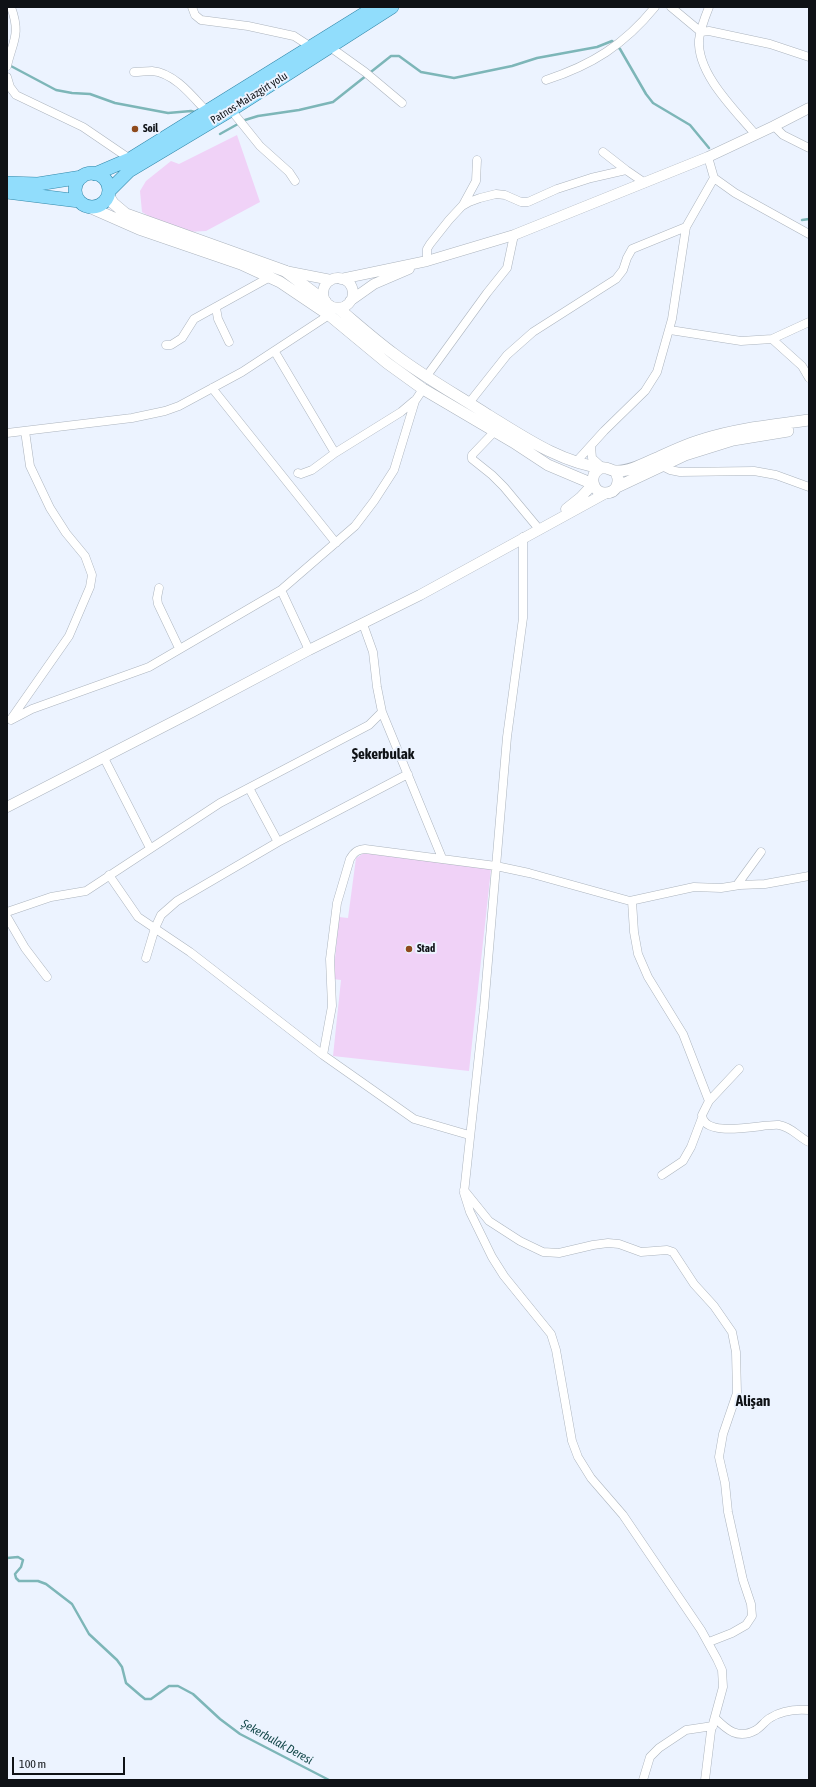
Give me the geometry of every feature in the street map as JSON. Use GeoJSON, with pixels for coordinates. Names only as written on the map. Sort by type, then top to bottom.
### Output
{"type":"FeatureCollection","features":[{"type":"Feature","properties":{"kind":"main road"},"geometry":{"type":"LineString","coordinates":[[7,183],[38,184],[82,177],[95,174],[130,159],[375,7]]}},
{"type":"Feature","properties":{"kind":"main road","name":"Patnos-Malazgirt yolu"},"geometry":{"type":"LineString","coordinates":[[108,193],[130,171],[235,115],[330,47],[392,7]]}},
{"type":"Feature","properties":{"kind":"main road"},"geometry":{"type":"LineString","coordinates":[[95,174],[100,176],[106,182],[108,193],[113,203],[126,214],[285,271],[331,308],[426,377],[541,447],[576,462],[615,471],[632,468],[703,439],[730,432],[809,420]]}},
{"type":"Feature","properties":{"kind":"main road"},"geometry":{"type":"LineString","coordinates":[[82,177],[78,181],[75,191],[84,204],[140,229],[241,264],[331,308],[387,363],[423,389],[495,431],[548,465],[593,484],[598,491],[606,493],[614,490],[617,487],[685,455],[733,440],[809,427]]}},
{"type":"Feature","properties":{"kind":"main road"},"geometry":{"type":"LineString","coordinates":[[7,192],[84,204],[94,207],[102,203],[108,193]]}},
{"type":"Feature","properties":{"kind":"main road"},"geometry":{"type":"LineString","coordinates":[[593,484],[593,476],[596,472],[603,468]]}},
{"type":"Feature","properties":{"kind":"main road"},"geometry":{"type":"LineString","coordinates":[[615,471],[618,479],[617,487]]}},
{"type":"Feature","properties":{"kind":"street"},"geometry":{"type":"LineString","coordinates":[[8,61],[16,33],[15,18],[11,7]]}},
{"type":"Feature","properties":{"kind":"street"},"geometry":{"type":"LineString","coordinates":[[192,7],[195,15],[201,20],[248,26],[294,36],[311,47]]}},
{"type":"Feature","properties":{"kind":"street"},"geometry":{"type":"LineString","coordinates":[[546,80],[590,64],[639,27],[655,7]]}},
{"type":"Feature","properties":{"kind":"street"},"geometry":{"type":"LineString","coordinates":[[671,7],[701,32],[709,31],[770,44],[809,57]]}},
{"type":"Feature","properties":{"kind":"street"},"geometry":{"type":"LineString","coordinates":[[709,7],[699,38],[702,61],[718,89],[755,134]]}},
{"type":"Feature","properties":{"kind":"street"},"geometry":{"type":"LineString","coordinates":[[330,47],[365,72],[402,103]]}},
{"type":"Feature","properties":{"kind":"street"},"geometry":{"type":"LineString","coordinates":[[134,72],[152,71],[170,78],[187,90],[207,112]]}},
{"type":"Feature","properties":{"kind":"street"},"geometry":{"type":"LineString","coordinates":[[7,77],[10,87],[16,95],[35,106],[83,127],[130,159]]}},
{"type":"Feature","properties":{"kind":"street"},"geometry":{"type":"LineString","coordinates":[[331,308],[323,292],[324,287],[336,279],[427,261],[514,235],[708,157],[809,108]]}},
{"type":"Feature","properties":{"kind":"street"},"geometry":{"type":"LineString","coordinates":[[235,115],[260,146],[289,172],[295,181]]}},
{"type":"Feature","properties":{"kind":"street"},"geometry":{"type":"LineString","coordinates":[[774,126],[783,135],[809,148]]}},
{"type":"Feature","properties":{"kind":"street"},"geometry":{"type":"LineString","coordinates":[[603,152],[645,183]]}},
{"type":"Feature","properties":{"kind":"street"},"geometry":{"type":"LineString","coordinates":[[708,157],[714,178],[735,193],[809,234]]}},
{"type":"Feature","properties":{"kind":"street"},"geometry":{"type":"LineString","coordinates":[[427,261],[427,249],[430,244],[462,206],[476,181],[477,160]]}},
{"type":"Feature","properties":{"kind":"street"},"geometry":{"type":"LineString","coordinates":[[462,206],[480,198],[496,194],[505,195],[521,202],[528,202],[557,189],[591,178],[626,170]]}},
{"type":"Feature","properties":{"kind":"street"},"geometry":{"type":"LineString","coordinates":[[576,462],[645,391],[657,372],[670,330],[686,227],[714,178]]}},
{"type":"Feature","properties":{"kind":"street"},"geometry":{"type":"LineString","coordinates":[[469,403],[507,355],[533,332],[616,279],[623,270],[626,258],[632,249],[686,227]]}},
{"type":"Feature","properties":{"kind":"street"},"geometry":{"type":"LineString","coordinates":[[426,377],[507,268],[514,235]]}},
{"type":"Feature","properties":{"kind":"street"},"geometry":{"type":"LineString","coordinates":[[7,433],[148,415],[179,406],[242,372],[275,352],[331,308],[347,305],[350,301],[374,284],[427,261]]}},
{"type":"Feature","properties":{"kind":"street"},"geometry":{"type":"LineString","coordinates":[[285,271],[336,279],[349,283],[353,292],[350,301]]}},
{"type":"Feature","properties":{"kind":"street"},"geometry":{"type":"LineString","coordinates":[[166,345],[172,344],[182,338],[194,319],[270,277]]}},
{"type":"Feature","properties":{"kind":"street"},"geometry":{"type":"LineString","coordinates":[[216,308],[218,319],[228,342]]}},
{"type":"Feature","properties":{"kind":"street"},"geometry":{"type":"LineString","coordinates":[[670,330],[741,341],[772,340],[809,322]]}},
{"type":"Feature","properties":{"kind":"street"},"geometry":{"type":"LineString","coordinates":[[772,340],[802,366],[809,378]]}},
{"type":"Feature","properties":{"kind":"street"},"geometry":{"type":"LineString","coordinates":[[275,352],[335,453]]}},
{"type":"Feature","properties":{"kind":"street"},"geometry":{"type":"LineString","coordinates":[[212,388],[336,543]]}},
{"type":"Feature","properties":{"kind":"street"},"geometry":{"type":"LineString","coordinates":[[298,473],[301,474],[312,470],[335,453],[401,412],[415,400],[423,389]]}},
{"type":"Feature","properties":{"kind":"street"},"geometry":{"type":"LineString","coordinates":[[9,722],[32,709],[149,667],[179,648],[281,590],[355,526],[374,501],[394,470],[415,400]]}},
{"type":"Feature","properties":{"kind":"street"},"geometry":{"type":"LineString","coordinates":[[9,722],[69,636],[90,587],[92,575],[85,556],[66,533],[50,508],[30,466],[25,430]]}},
{"type":"Feature","properties":{"kind":"street"},"geometry":{"type":"LineString","coordinates":[[495,431],[472,455],[472,460],[492,475],[543,527]]}},
{"type":"Feature","properties":{"kind":"street"},"geometry":{"type":"LineString","coordinates":[[591,446],[592,458],[603,468]]}},
{"type":"Feature","properties":{"kind":"street"},"geometry":{"type":"LineString","coordinates":[[662,466],[680,472],[766,472],[809,487]]}},
{"type":"Feature","properties":{"kind":"street"},"geometry":{"type":"LineString","coordinates":[[543,527],[581,497],[593,484]]}},
{"type":"Feature","properties":{"kind":"street"},"geometry":{"type":"LineString","coordinates":[[7,807],[104,758],[309,650],[420,595],[523,537],[606,493]]}},
{"type":"Feature","properties":{"kind":"street"},"geometry":{"type":"LineString","coordinates":[[523,537],[523,618],[507,738],[484,1008],[469,1135],[464,1190],[465,1200],[492,1258],[504,1276],[551,1334],[556,1350],[572,1441],[578,1458],[591,1478],[620,1511],[709,1642],[722,1670],[723,1687],[714,1722],[705,1780]]}},
{"type":"Feature","properties":{"kind":"street"},"geometry":{"type":"LineString","coordinates":[[160,588],[157,598],[158,604],[179,648]]}},
{"type":"Feature","properties":{"kind":"street"},"geometry":{"type":"LineString","coordinates":[[281,590],[309,650]]}},
{"type":"Feature","properties":{"kind":"street"},"geometry":{"type":"LineString","coordinates":[[363,624],[373,652],[377,688],[382,712],[442,858]]}},
{"type":"Feature","properties":{"kind":"street"},"geometry":{"type":"LineString","coordinates":[[7,912],[51,897],[86,891],[220,803],[359,731],[369,725],[382,712]]}},
{"type":"Feature","properties":{"kind":"street"},"geometry":{"type":"LineString","coordinates":[[104,758],[150,848]]}},
{"type":"Feature","properties":{"kind":"street"},"geometry":{"type":"LineString","coordinates":[[146,958],[155,928],[161,915],[177,901],[278,842],[408,774]]}},
{"type":"Feature","properties":{"kind":"street"},"geometry":{"type":"LineString","coordinates":[[249,788],[278,842]]}},
{"type":"Feature","properties":{"kind":"street"},"geometry":{"type":"LineString","coordinates":[[323,1055],[332,1006],[330,959],[337,904],[353,853],[358,850],[365,849],[496,866],[529,873],[632,901],[694,888],[721,888],[737,885],[765,884],[809,876]]}},
{"type":"Feature","properties":{"kind":"street"},"geometry":{"type":"LineString","coordinates":[[737,885],[760,852]]}},
{"type":"Feature","properties":{"kind":"street"},"geometry":{"type":"LineString","coordinates":[[109,876],[138,917],[190,952],[323,1055],[414,1119],[469,1135]]}},
{"type":"Feature","properties":{"kind":"street"},"geometry":{"type":"LineString","coordinates":[[632,901],[634,932],[638,954],[648,977],[683,1034],[709,1101]]}},
{"type":"Feature","properties":{"kind":"street"},"geometry":{"type":"LineString","coordinates":[[7,917],[25,948],[47,977]]}},
{"type":"Feature","properties":{"kind":"street"},"geometry":{"type":"LineString","coordinates":[[662,1175],[683,1161],[702,1118],[703,1110],[709,1101],[739,1069]]}},
{"type":"Feature","properties":{"kind":"street"},"geometry":{"type":"LineString","coordinates":[[702,1118],[712,1126],[724,1128],[749,1128],[769,1124],[782,1126],[794,1131],[809,1142]]}},
{"type":"Feature","properties":{"kind":"street"},"geometry":{"type":"LineString","coordinates":[[464,1190],[488,1221],[520,1241],[543,1252],[559,1254],[593,1245],[608,1243],[619,1244],[641,1252],[667,1250],[673,1252],[694,1284],[714,1306],[732,1332],[736,1352],[737,1393],[723,1434],[719,1457],[725,1483],[728,1512],[743,1580],[751,1604],[752,1616],[746,1624],[732,1633],[709,1642]]}},
{"type":"Feature","properties":{"kind":"street"},"geometry":{"type":"LineString","coordinates":[[643,1780],[650,1757],[659,1748],[686,1730],[714,1722],[735,1734],[743,1734],[757,1730],[770,1718],[778,1714],[797,1710],[809,1710]]}},
{"type":"Feature","properties":{"kind":"shaded area"},"geometry":{"type":"Polygon","coordinates":[[[237,135],[260,202],[206,231],[188,232],[160,223],[142,212],[140,191],[146,181],[171,161],[179,164],[237,135]]]}},
{"type":"Feature","properties":{"kind":"shaded area","name":"Stad"},"geometry":{"type":"Polygon","coordinates":[[[364,853],[491,869],[469,1071],[333,1056],[341,980],[333,979],[339,917],[348,918],[356,858],[364,853]]]}},
{"type":"Feature","properties":{"kind":"waterway"},"geometry":{"type":"LineString","coordinates":[[220,134],[245,120],[258,116],[299,110],[333,102],[391,56],[399,56],[421,72],[454,78],[512,66],[537,58],[597,47],[612,41],[620,49],[646,94],[653,103],[690,125],[709,148]]}},
{"type":"Feature","properties":{"kind":"waterway"},"geometry":{"type":"LineString","coordinates":[[9,65],[56,90],[90,94],[115,103],[168,113],[195,112]]}},
{"type":"Feature","properties":{"kind":"waterway"},"geometry":{"type":"LineString","coordinates":[[802,220],[809,219]]}},
{"type":"Feature","properties":{"kind":"waterway","name":"Şekerbulak Deresi"},"geometry":{"type":"LineString","coordinates":[[7,1558],[18,1557],[23,1560],[21,1567],[15,1574],[19,1581],[38,1581],[46,1584],[72,1604],[89,1634],[117,1660],[122,1667],[126,1683],[145,1699],[151,1699],[169,1686],[178,1686],[193,1694],[220,1719],[240,1734],[329,1780]]}},
{"type":"Feature","properties":{"kind":"place","name":"Soil"},"geometry":{"type":"Point","coordinates":[135,129]}},
{"type":"Feature","properties":{"kind":"place","name":"Stad"},"geometry":{"type":"Point","coordinates":[409,949]}},
{"type":"Feature","properties":{"kind":"district","name":"Şekerbulak"},"geometry":{"type":"Point","coordinates":[383,754]}},
{"type":"Feature","properties":{"kind":"district","name":"Alişan"},"geometry":{"type":"Point","coordinates":[753,1401]}}]}
